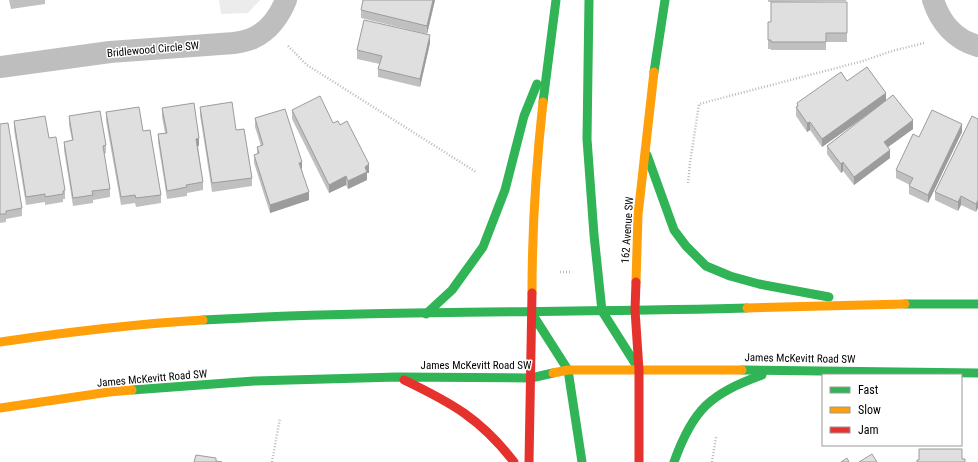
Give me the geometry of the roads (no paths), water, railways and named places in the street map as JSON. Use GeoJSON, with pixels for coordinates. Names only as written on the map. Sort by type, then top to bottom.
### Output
{"type":"FeatureCollection","features":[{"type":"Feature","properties":{"kind":"main road"},"geometry":{"type":"LineString","coordinates":[[529,462],[532,235],[536,164],[556,0]]}},
{"type":"Feature","properties":{"kind":"main road"},"geometry":{"type":"LineString","coordinates":[[589,0],[587,84],[588,139],[594,234],[602,311],[639,370]]}},
{"type":"Feature","properties":{"kind":"main road","name":"162 Avenue SW"},"geometry":{"type":"LineString","coordinates":[[639,462],[639,370],[635,310],[638,215],[652,87],[665,0]]}},
{"type":"Feature","properties":{"kind":"main road"},"geometry":{"type":"LineString","coordinates":[[426,314],[452,290],[483,247],[505,190],[524,116],[548,57]]}},
{"type":"Feature","properties":{"kind":"main road"},"geometry":{"type":"LineString","coordinates":[[646,150],[674,230],[686,246],[706,266],[730,276],[759,284],[872,304]]}},
{"type":"Feature","properties":{"kind":"main road"},"geometry":{"type":"LineString","coordinates":[[0,342],[71,331],[146,322],[289,315],[602,311],[872,304],[978,304]]}},
{"type":"Feature","properties":{"kind":"main road"},"geometry":{"type":"LineString","coordinates":[[531,312],[568,370],[582,462]]}},
{"type":"Feature","properties":{"kind":"main road","name":"James McKevitt Road SW"},"geometry":{"type":"LineString","coordinates":[[0,408],[125,391],[254,382],[397,377],[531,378],[568,370],[780,370],[978,373]]}},
{"type":"Feature","properties":{"kind":"main road"},"geometry":{"type":"LineString","coordinates":[[674,462],[679,447],[693,419],[704,405],[717,394],[739,383],[780,370]]}},
{"type":"Feature","properties":{"kind":"main road"},"geometry":{"type":"LineString","coordinates":[[397,377],[437,396],[459,409],[492,435],[514,462]]}},
{"type":"Feature","properties":{"kind":"street","name":"Bridlewood Circle SW"},"geometry":{"type":"LineString","coordinates":[[0,67],[110,52],[234,43],[253,38],[269,27],[279,16],[286,0]]}},
{"type":"Feature","properties":{"kind":"street"},"geometry":{"type":"LineString","coordinates":[[933,0],[942,22],[964,42],[978,46]]}}]}
